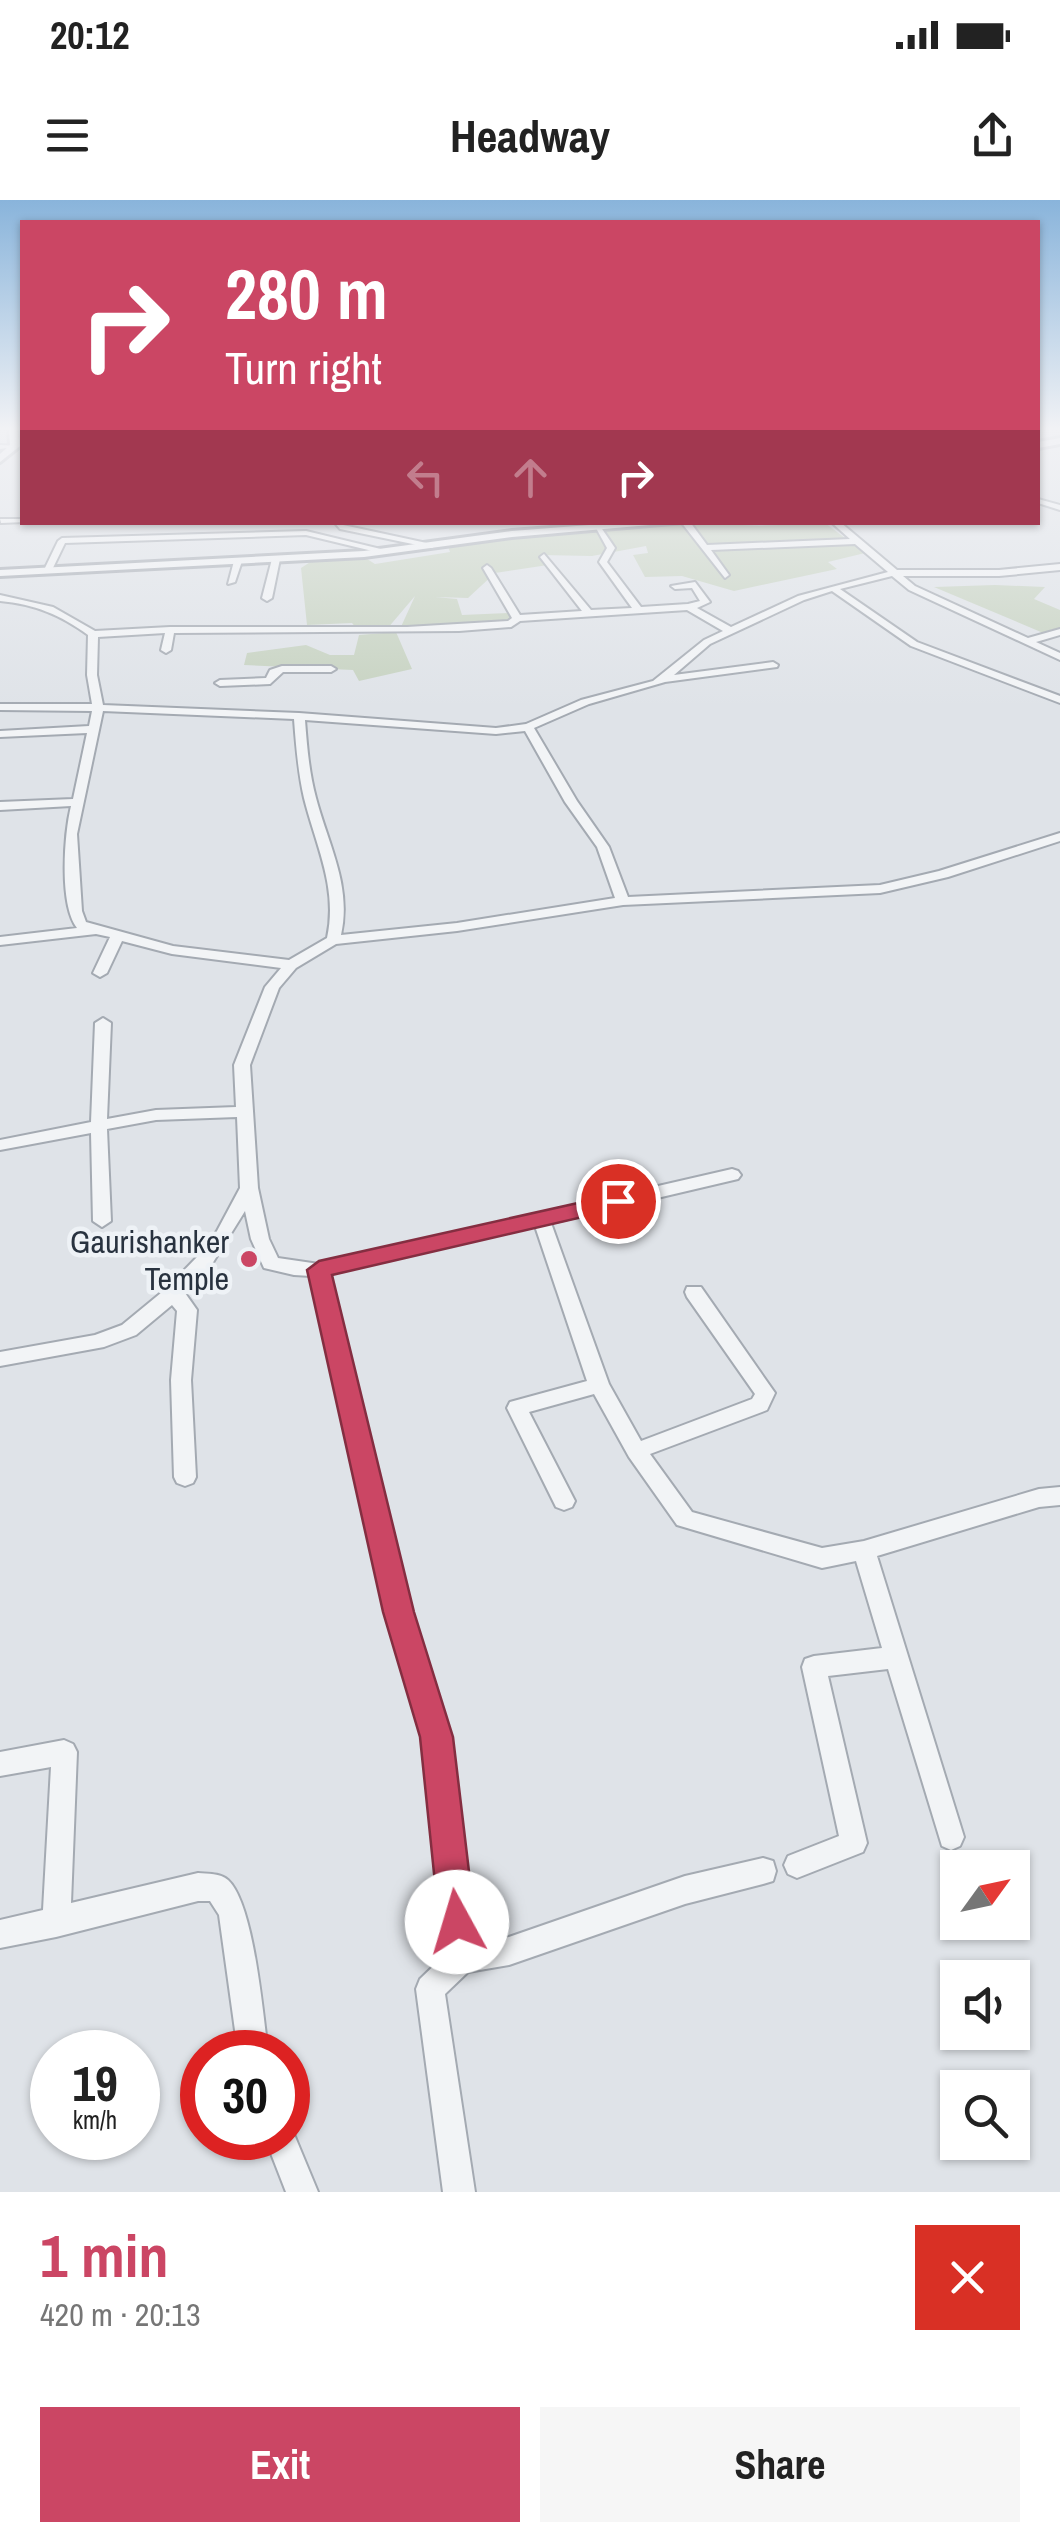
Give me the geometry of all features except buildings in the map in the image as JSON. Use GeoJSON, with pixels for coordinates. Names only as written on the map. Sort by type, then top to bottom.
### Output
{"type":"FeatureCollection","features":[{"type":"Feature","properties":{"kind":"street"},"geometry":{"type":"LineString","coordinates":[[161,525],[160,532],[175,532]]}},
{"type":"Feature","properties":{"kind":"street"},"geometry":{"type":"LineString","coordinates":[[241,525],[244,537]]}},
{"type":"Feature","properties":{"kind":"street"},"geometry":{"type":"LineString","coordinates":[[339,525],[432,545]]}},
{"type":"Feature","properties":{"kind":"street"},"geometry":{"type":"LineString","coordinates":[[0,573],[385,551],[512,534],[646,525]]}},
{"type":"Feature","properties":{"kind":"street"},"geometry":{"type":"LineString","coordinates":[[679,525],[704,548],[725,576]]}},
{"type":"Feature","properties":{"kind":"street"},"geometry":{"type":"LineString","coordinates":[[839,525],[893,573],[938,602],[1060,657]]}},
{"type":"Feature","properties":{"kind":"street"},"geometry":{"type":"LineString","coordinates":[[600,528],[611,548],[603,562],[638,610]]}},
{"type":"Feature","properties":{"kind":"street"},"geometry":{"type":"LineString","coordinates":[[48,570],[70,532]]}},
{"type":"Feature","properties":{"kind":"street"},"geometry":{"type":"LineString","coordinates":[[62,542],[306,533],[385,551]]}},
{"type":"Feature","properties":{"kind":"street"},"geometry":{"type":"LineString","coordinates":[[704,548],[858,541]]}},
{"type":"Feature","properties":{"kind":"street"},"geometry":{"type":"LineString","coordinates":[[267,598],[276,558]]}},
{"type":"Feature","properties":{"kind":"street"},"geometry":{"type":"LineString","coordinates":[[544,558],[588,614]]}},
{"type":"Feature","properties":{"kind":"street"},"geometry":{"type":"LineString","coordinates":[[231,582],[238,560]]}},
{"type":"Feature","properties":{"kind":"street"},"geometry":{"type":"LineString","coordinates":[[663,679],[691,652],[730,631],[800,598],[833,588],[893,573],[1060,567]]}},
{"type":"Feature","properties":{"kind":"street"},"geometry":{"type":"LineString","coordinates":[[487,568],[517,618]]}},
{"type":"Feature","properties":{"kind":"street"},"geometry":{"type":"LineString","coordinates":[[0,598],[32,602],[74,617],[93,634],[170,630],[398,632],[512,624],[517,618],[689,608],[705,602],[695,585],[674,586]]}},
{"type":"Feature","properties":{"kind":"street"},"geometry":{"type":"LineString","coordinates":[[833,588],[914,644],[1060,700]]}},
{"type":"Feature","properties":{"kind":"street"},"geometry":{"type":"LineString","coordinates":[[689,608],[730,631]]}},
{"type":"Feature","properties":{"kind":"street"},"geometry":{"type":"LineString","coordinates":[[166,650],[170,630]]}},
{"type":"Feature","properties":{"kind":"street"},"geometry":{"type":"LineString","coordinates":[[1026,642],[1060,632]]}},
{"type":"Feature","properties":{"kind":"street"},"geometry":{"type":"LineString","coordinates":[[93,634],[92,675],[98,710],[71,834],[75,910],[80,925],[172,950],[290,965]]}},
{"type":"Feature","properties":{"kind":"street"},"geometry":{"type":"LineString","coordinates":[[220,683],[299,716],[464,731],[528,727],[586,702],[663,679],[774,666]]}},
{"type":"Feature","properties":{"kind":"street"},"geometry":{"type":"LineString","coordinates":[[0,706],[184,711],[254,697],[274,679],[276,670],[331,669]]}},
{"type":"Feature","properties":{"kind":"street"},"geometry":{"type":"LineString","coordinates":[[182,726],[184,711]]}},
{"type":"Feature","properties":{"kind":"street"},"geometry":{"type":"LineString","coordinates":[[299,716],[309,798],[333,870],[340,918],[333,940]]}},
{"type":"Feature","properties":{"kind":"street"},"geometry":{"type":"LineString","coordinates":[[528,727],[571,802],[603,847],[623,901]]}},
{"type":"Feature","properties":{"kind":"street"},"geometry":{"type":"LineString","coordinates":[[0,734],[94,728]]}},
{"type":"Feature","properties":{"kind":"street"},"geometry":{"type":"LineString","coordinates":[[0,806],[78,802]]}},
{"type":"Feature","properties":{"kind":"street"},"geometry":{"type":"LineString","coordinates":[[732,1175],[319,1270],[294,1269],[271,1262],[260,1239],[249,1188],[242,1065],[272,986],[290,965],[333,940],[458,927],[623,901],[880,889],[943,874],[1060,837]]}},
{"type":"Feature","properties":{"kind":"street"},"geometry":{"type":"LineString","coordinates":[[0,941],[92,930]]}},
{"type":"Feature","properties":{"kind":"street"},"geometry":{"type":"LineString","coordinates":[[100,973],[117,937]]}},
{"type":"Feature","properties":{"kind":"street"},"geometry":{"type":"LineString","coordinates":[[102,1221],[99,1126],[103,1023]]}},
{"type":"Feature","properties":{"kind":"street"},"geometry":{"type":"LineString","coordinates":[[0,1145],[156,1115],[245,1112]]}},
{"type":"Feature","properties":{"kind":"street"},"geometry":{"type":"LineString","coordinates":[[0,1359],[97,1342],[130,1330],[174,1294],[224,1234],[249,1188]]}},
{"type":"Feature","properties":{"kind":"street"},"geometry":{"type":"LineString","coordinates":[[541,1219],[599,1384],[636,1452],[685,1519],[822,1558],[864,1550],[1039,1498],[1060,1496]]}},
{"type":"Feature","properties":{"kind":"street"},"geometry":{"type":"LineString","coordinates":[[319,1270],[398,1612],[436,1737],[461,1959]]}},
{"type":"Feature","properties":{"kind":"street"},"geometry":{"type":"LineString","coordinates":[[636,1452],[760,1404],[765,1393],[694,1292]]}},
{"type":"Feature","properties":{"kind":"street"},"geometry":{"type":"LineString","coordinates":[[174,1294],[187,1310],[182,1380],[184,1478]]}},
{"type":"Feature","properties":{"kind":"street"},"geometry":{"type":"LineString","coordinates":[[564,1502],[518,1408],[599,1384]]}},
{"type":"Feature","properties":{"kind":"street"},"geometry":{"type":"LineString","coordinates":[[864,1550],[951,1837]]}},
{"type":"Feature","properties":{"kind":"street"},"geometry":{"type":"LineString","coordinates":[[797,1865],[854,1843],[814,1667],[896,1658]]}},
{"type":"Feature","properties":{"kind":"street"},"geometry":{"type":"LineString","coordinates":[[0,1764],[64,1752],[56,1924]]}},
{"type":"Feature","properties":{"kind":"street"},"geometry":{"type":"LineString","coordinates":[[459,2192],[430,1989],[461,1959],[510,1951],[684,1890],[763,1870]]}},
{"type":"Feature","properties":{"kind":"street"},"geometry":{"type":"LineString","coordinates":[[0,1934],[56,1924],[198,1887],[217,1888],[232,1910],[250,2030]]}},
{"type":"Feature","properties":{"kind":"street"},"geometry":{"type":"LineString","coordinates":[[289,2160],[302,2192]]}},
{"type":"Feature","properties":{"kind":"green space"},"geometry":{"type":"Polygon","coordinates":[[[657,525],[828,525],[865,553],[828,562],[837,569],[734,591],[682,576],[645,577],[633,555],[648,553],[646,546],[592,556],[541,555],[548,565],[495,573],[468,598],[435,597],[457,599],[462,615],[508,613],[513,619],[501,623],[400,629],[415,596],[387,629],[357,629],[352,623],[307,625],[301,568],[315,559],[364,557],[375,564],[450,552],[447,544],[657,525]]]}},
{"type":"Feature","properties":{"kind":"green space"},"geometry":{"type":"Polygon","coordinates":[[[934,587],[1045,587],[1034,599],[1060,610],[1060,629],[1052,629],[1048,635],[934,587]]]}},
{"type":"Feature","properties":{"kind":"green space"},"geometry":{"type":"Polygon","coordinates":[[[396,632],[412,669],[359,681],[353,670],[244,665],[247,653],[306,645],[330,655],[354,655],[359,635],[396,632]]]}},
{"type":"Feature","properties":{"kind":"place","name":"Gaurishanker Temple"},"geometry":{"type":"Point","coordinates":[249,1259]}},
{"type":"Feature","properties":{"kind":"route"},"geometry":{"type":"LineString","coordinates":[[457,1922],[436,1737],[398,1612],[319,1270],[618,1201]]}}]}
